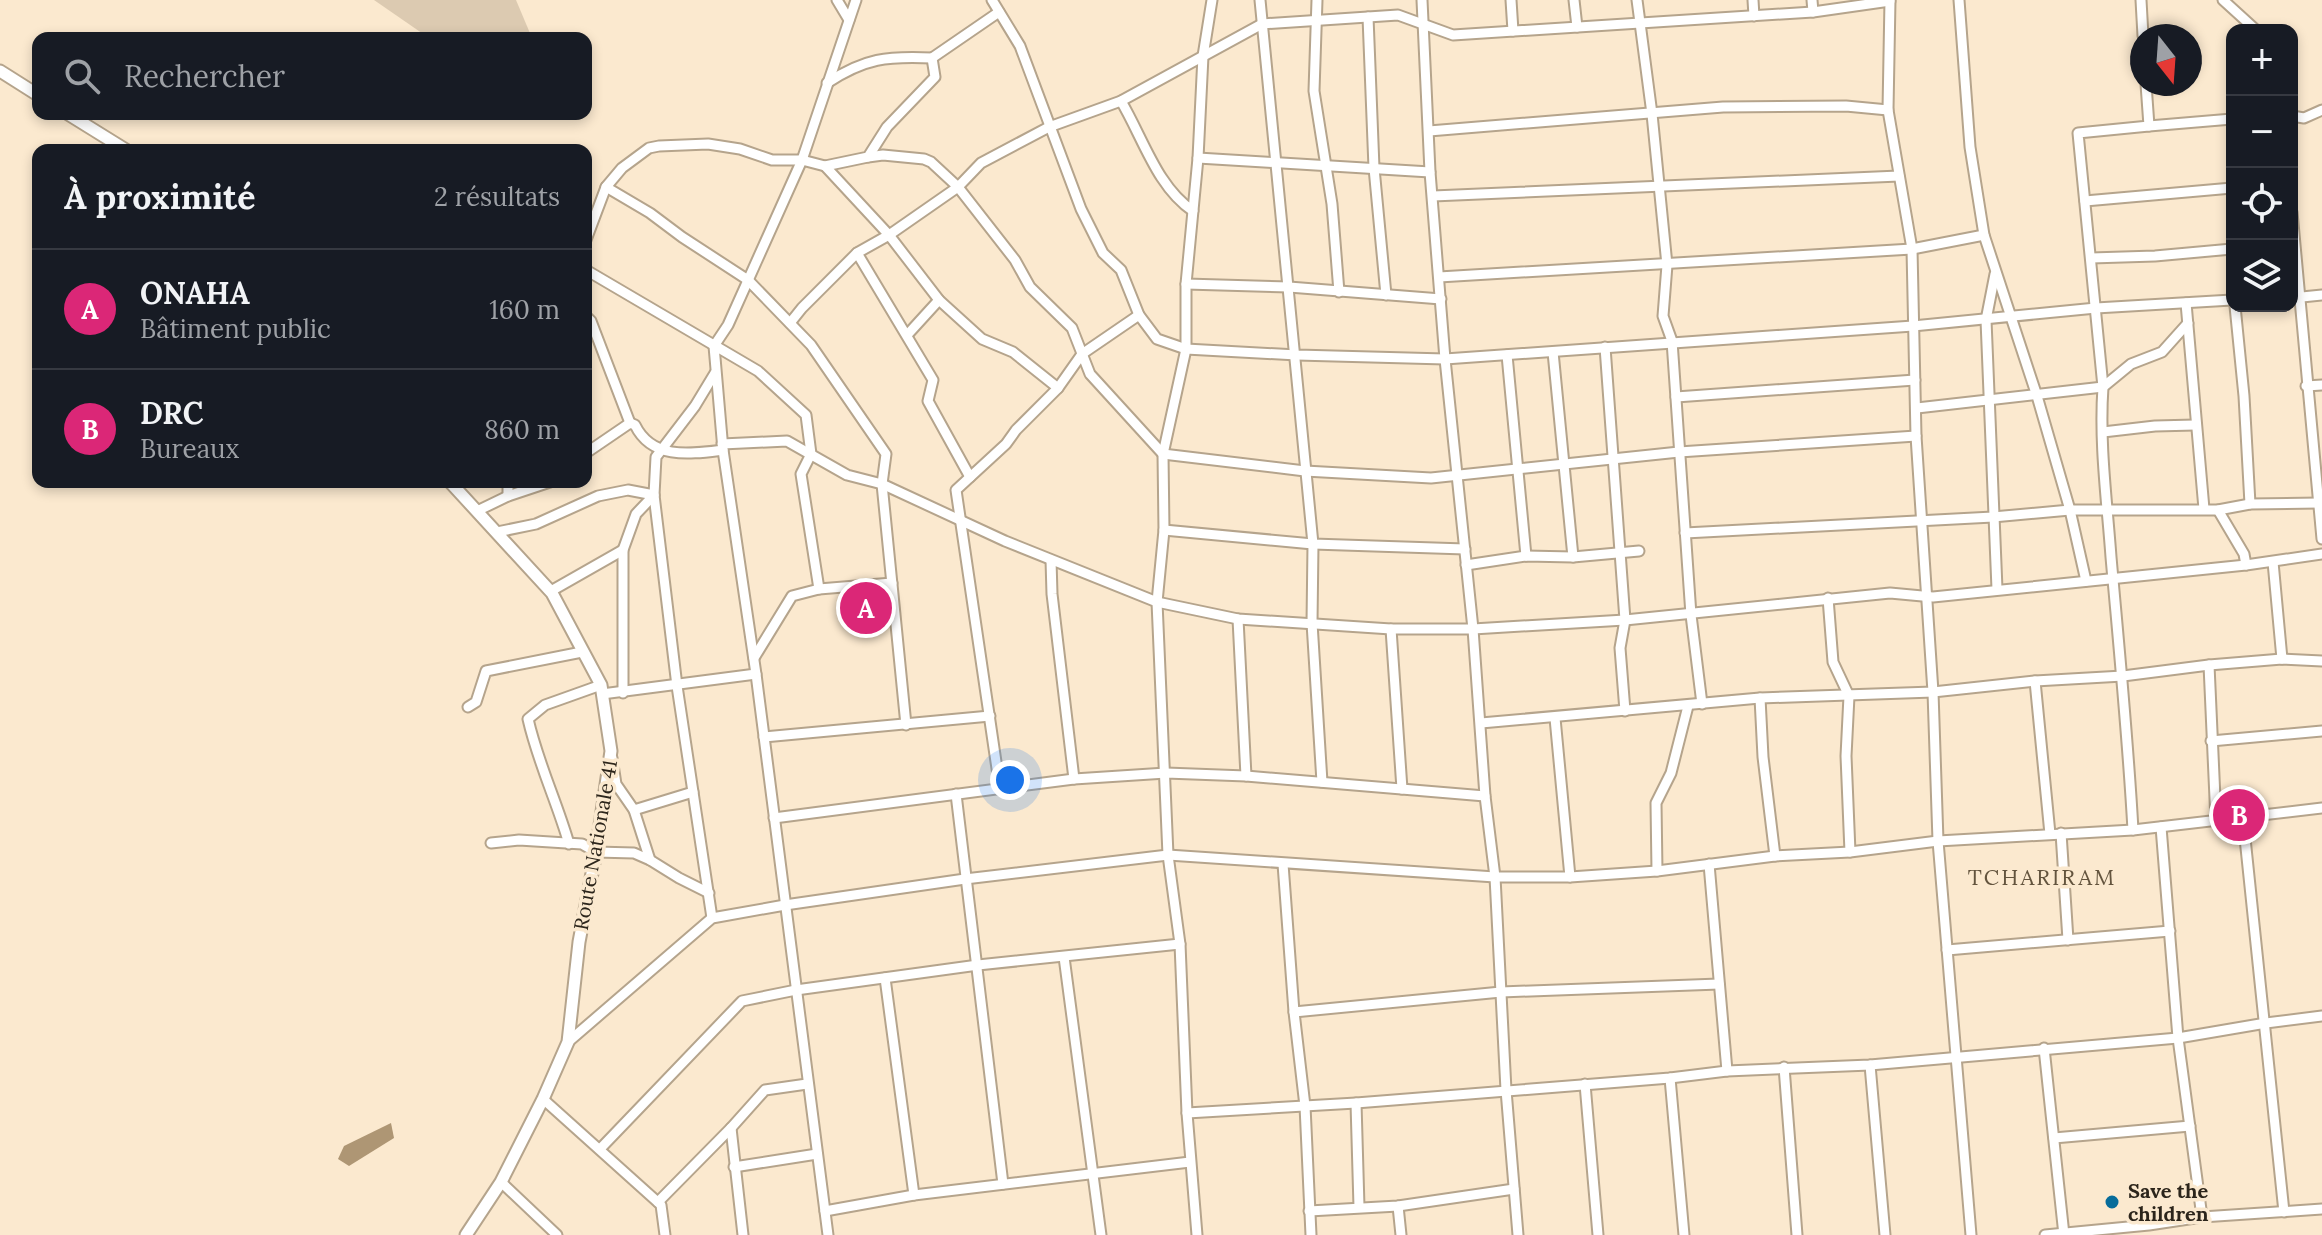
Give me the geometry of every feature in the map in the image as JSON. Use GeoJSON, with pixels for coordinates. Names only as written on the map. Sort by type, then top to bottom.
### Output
{"type":"FeatureCollection","features":[{"type":"Feature","properties":{"kind":"street"},"geometry":{"type":"LineString","coordinates":[[837,0],[849,20]]}},
{"type":"Feature","properties":{"kind":"street"},"geometry":{"type":"LineString","coordinates":[[828,1235],[754,658],[722,447],[714,346],[728,325],[802,160],[856,0]]}},
{"type":"Feature","properties":{"kind":"street"},"geometry":{"type":"LineString","coordinates":[[992,0],[1020,46],[1081,209],[1103,253],[1121,270],[1139,315],[1157,339],[1186,349],[1445,359],[2226,300]]}},
{"type":"Feature","properties":{"kind":"street"},"geometry":{"type":"LineString","coordinates":[[1197,1235],[1187,1113],[1180,944],[1168,855],[1157,602],[1164,530],[1163,454],[1186,349],[1186,284],[1198,158],[1203,56],[1212,0]]}},
{"type":"Feature","properties":{"kind":"street"},"geometry":{"type":"LineString","coordinates":[[1260,0],[1297,355],[1313,544],[1312,623],[1322,782]]}},
{"type":"Feature","properties":{"kind":"street"},"geometry":{"type":"LineString","coordinates":[[1317,0],[1314,91],[1332,204],[1339,292]]}},
{"type":"Feature","properties":{"kind":"street"},"geometry":{"type":"LineString","coordinates":[[1422,0],[1430,172],[1445,359],[1473,629],[1485,796],[1495,877],[1506,1090],[1518,1235]]}},
{"type":"Feature","properties":{"kind":"street"},"geometry":{"type":"LineString","coordinates":[[1511,0],[1513,31]]}},
{"type":"Feature","properties":{"kind":"street"},"geometry":{"type":"LineString","coordinates":[[1574,0],[1577,27]]}},
{"type":"Feature","properties":{"kind":"street"},"geometry":{"type":"LineString","coordinates":[[1637,0],[1660,185],[1667,265],[1663,316],[1672,341],[1691,615],[1702,704]]}},
{"type":"Feature","properties":{"kind":"street"},"geometry":{"type":"LineString","coordinates":[[1753,0],[1754,16]]}},
{"type":"Feature","properties":{"kind":"street"},"geometry":{"type":"LineString","coordinates":[[1812,0],[1813,12]]}},
{"type":"Feature","properties":{"kind":"street"},"geometry":{"type":"LineString","coordinates":[[790,323],[857,253],[889,235],[958,187],[981,163],[1049,127],[1121,101],[1262,24],[1398,15],[1453,35],[1813,12],[1890,0],[1888,110],[1912,249],[1916,436],[1933,692],[1938,841],[1971,1235]]}},
{"type":"Feature","properties":{"kind":"street"},"geometry":{"type":"LineString","coordinates":[[1959,0],[1970,147],[1984,235],[2037,396],[2070,510],[2086,581]]}},
{"type":"Feature","properties":{"kind":"street"},"geometry":{"type":"LineString","coordinates":[[2141,0],[2142,24]]}},
{"type":"Feature","properties":{"kind":"street"},"geometry":{"type":"LineString","coordinates":[[2223,0],[2249,24]]}},
{"type":"Feature","properties":{"kind":"street"},"geometry":{"type":"LineString","coordinates":[[827,83],[851,67],[867,61],[886,57],[932,58],[999,12]]}},
{"type":"Feature","properties":{"kind":"street"},"geometry":{"type":"LineString","coordinates":[[1368,17],[1374,168],[1386,295]]}},
{"type":"Feature","properties":{"kind":"street"},"geometry":{"type":"LineString","coordinates":[[868,157],[887,127],[935,77],[932,58]]}},
{"type":"Feature","properties":{"kind":"street"},"geometry":{"type":"LineString","coordinates":[[0,71],[32,91]]}},
{"type":"Feature","properties":{"kind":"street"},"geometry":{"type":"LineString","coordinates":[[2147,96],[2149,126]]}},
{"type":"Feature","properties":{"kind":"street"},"geometry":{"type":"LineString","coordinates":[[1121,101],[1175,199],[1193,211]]}},
{"type":"Feature","properties":{"kind":"street"},"geometry":{"type":"LineString","coordinates":[[1429,131],[1723,107],[1846,106],[1888,110]]}},
{"type":"Feature","properties":{"kind":"street"},"geometry":{"type":"LineString","coordinates":[[2298,117],[2304,118],[2322,110]]}},
{"type":"Feature","properties":{"kind":"street"},"geometry":{"type":"LineString","coordinates":[[78,120],[116,144]]}},
{"type":"Feature","properties":{"kind":"street"},"geometry":{"type":"LineString","coordinates":[[2133,830],[2123,676],[2107,510],[2103,387],[2078,133],[2226,120]]}},
{"type":"Feature","properties":{"kind":"street"},"geometry":{"type":"LineString","coordinates":[[592,224],[606,187],[622,168],[649,148],[659,146],[708,144],[740,149],[772,160],[802,160],[825,166],[883,155],[924,159],[958,187],[1015,260],[1030,287],[1072,328],[1090,374],[1163,454],[1305,471],[1431,478],[1679,452],[1916,436]]}},
{"type":"Feature","properties":{"kind":"street"},"geometry":{"type":"LineString","coordinates":[[1198,158],[1430,172]]}},
{"type":"Feature","properties":{"kind":"street"},"geometry":{"type":"LineString","coordinates":[[825,166],[889,235],[939,300],[982,339],[1013,352],[1058,388]]}},
{"type":"Feature","properties":{"kind":"street"},"geometry":{"type":"LineString","coordinates":[[1433,196],[1899,176]]}},
{"type":"Feature","properties":{"kind":"street"},"geometry":{"type":"LineString","coordinates":[[606,187],[748,280],[811,345],[886,454],[882,484],[906,725]]}},
{"type":"Feature","properties":{"kind":"street"},"geometry":{"type":"LineString","coordinates":[[2085,201],[2226,189]]}},
{"type":"Feature","properties":{"kind":"street"},"geometry":{"type":"LineString","coordinates":[[1439,277],[1912,249],[1984,235]]}},
{"type":"Feature","properties":{"kind":"street"},"geometry":{"type":"LineString","coordinates":[[2091,258],[2226,250]]}},
{"type":"Feature","properties":{"kind":"street"},"geometry":{"type":"LineString","coordinates":[[857,253],[933,380],[928,401],[970,477]]}},
{"type":"Feature","properties":{"kind":"street"},"geometry":{"type":"LineString","coordinates":[[592,274],[758,371],[806,415],[811,454],[801,474],[819,589]]}},
{"type":"Feature","properties":{"kind":"street"},"geometry":{"type":"LineString","coordinates":[[1995,274],[1986,320],[1997,589]]}},
{"type":"Feature","properties":{"kind":"street"},"geometry":{"type":"LineString","coordinates":[[1186,284],[1289,287],[1441,299]]}},
{"type":"Feature","properties":{"kind":"street"},"geometry":{"type":"LineString","coordinates":[[2298,298],[2322,295]]}},
{"type":"Feature","properties":{"kind":"street"},"geometry":{"type":"LineString","coordinates":[[908,334],[939,300]]}},
{"type":"Feature","properties":{"kind":"street"},"geometry":{"type":"LineString","coordinates":[[2186,303],[2204,509]]}},
{"type":"Feature","properties":{"kind":"street"},"geometry":{"type":"LineString","coordinates":[[2236,312],[2250,504]]}},
{"type":"Feature","properties":{"kind":"street"},"geometry":{"type":"LineString","coordinates":[[2297,312],[2322,539]]}},
{"type":"Feature","properties":{"kind":"street"},"geometry":{"type":"LineString","coordinates":[[1000,789],[956,490],[1006,444],[1058,388],[1082,354],[1139,315]]}},
{"type":"Feature","properties":{"kind":"street"},"geometry":{"type":"LineString","coordinates":[[1917,408],[2103,387],[2131,364],[2162,352],[2188,323]]}},
{"type":"Feature","properties":{"kind":"street"},"geometry":{"type":"LineString","coordinates":[[592,324],[630,423],[635,425],[640,436],[662,451],[681,455],[722,447],[787,441],[847,475],[882,484],[1051,560],[1157,602],[1238,619],[1391,629],[1473,629],[1625,620],[1828,598],[1890,593],[1926,596],[2086,581],[2322,554]]}},
{"type":"Feature","properties":{"kind":"street"},"geometry":{"type":"LineString","coordinates":[[1605,347],[1625,620],[1620,648],[1625,711]]}},
{"type":"Feature","properties":{"kind":"street"},"geometry":{"type":"LineString","coordinates":[[1553,352],[1573,557]]}},
{"type":"Feature","properties":{"kind":"street"},"geometry":{"type":"LineString","coordinates":[[1507,355],[1526,556]]}},
{"type":"Feature","properties":{"kind":"street"},"geometry":{"type":"LineString","coordinates":[[712,918],[677,686],[654,495],[656,457],[695,406],[715,373]]}},
{"type":"Feature","properties":{"kind":"street"},"geometry":{"type":"LineString","coordinates":[[1676,397],[1915,380]]}},
{"type":"Feature","properties":{"kind":"street"},"geometry":{"type":"LineString","coordinates":[[2306,386],[2322,385]]}},
{"type":"Feature","properties":{"kind":"street"},"geometry":{"type":"LineString","coordinates":[[592,449],[630,423]]}},
{"type":"Feature","properties":{"kind":"street"},"geometry":{"type":"LineString","coordinates":[[2103,432],[2195,425]]}},
{"type":"Feature","properties":{"kind":"street","name":"Route Nationale 41"},"geometry":{"type":"LineString","coordinates":[[456,488],[551,591],[601,690],[611,751],[579,942],[568,1042],[501,1182],[466,1235]]}},
{"type":"Feature","properties":{"kind":"street"},"geometry":{"type":"LineString","coordinates":[[508,488],[508,496]]}},
{"type":"Feature","properties":{"kind":"street"},"geometry":{"type":"LineString","coordinates":[[477,511],[532,488]]}},
{"type":"Feature","properties":{"kind":"street"},"geometry":{"type":"LineString","coordinates":[[497,532],[536,524],[598,496],[628,490],[654,495]]}},
{"type":"Feature","properties":{"kind":"street"},"geometry":{"type":"LineString","coordinates":[[623,693],[623,550],[636,514],[654,495]]}},
{"type":"Feature","properties":{"kind":"street"},"geometry":{"type":"LineString","coordinates":[[1685,533],[2070,510],[2218,510],[2250,504],[2319,503]]}},
{"type":"Feature","properties":{"kind":"street"},"geometry":{"type":"LineString","coordinates":[[2218,510],[2244,554],[2246,565]]}},
{"type":"Feature","properties":{"kind":"street"},"geometry":{"type":"LineString","coordinates":[[1164,530],[1313,544],[1465,549]]}},
{"type":"Feature","properties":{"kind":"street"},"geometry":{"type":"LineString","coordinates":[[551,591],[623,550]]}},
{"type":"Feature","properties":{"kind":"street"},"geometry":{"type":"LineString","coordinates":[[1466,565],[1526,556],[1573,557],[1639,551]]}},
{"type":"Feature","properties":{"kind":"street"},"geometry":{"type":"LineString","coordinates":[[1051,560],[1052,594],[1074,779]]}},
{"type":"Feature","properties":{"kind":"street"},"geometry":{"type":"LineString","coordinates":[[2273,562],[2282,659]]}},
{"type":"Feature","properties":{"kind":"street"},"geometry":{"type":"LineString","coordinates":[[754,658],[792,596],[819,589],[892,583]]}},
{"type":"Feature","properties":{"kind":"street"},"geometry":{"type":"LineString","coordinates":[[1828,598],[1833,662],[1849,696],[1846,756],[1850,852]]}},
{"type":"Feature","properties":{"kind":"street"},"geometry":{"type":"LineString","coordinates":[[1238,619],[1246,776]]}},
{"type":"Feature","properties":{"kind":"street"},"geometry":{"type":"LineString","coordinates":[[1391,629],[1402,789]]}},
{"type":"Feature","properties":{"kind":"street"},"geometry":{"type":"LineString","coordinates":[[468,707],[476,702],[486,671],[582,652]]}},
{"type":"Feature","properties":{"kind":"street"},"geometry":{"type":"LineString","coordinates":[[1481,723],[1760,698],[1933,692],[2282,659],[2322,661]]}},
{"type":"Feature","properties":{"kind":"street"},"geometry":{"type":"LineString","coordinates":[[2209,665],[2216,821]]}},
{"type":"Feature","properties":{"kind":"street"},"geometry":{"type":"LineString","coordinates":[[569,844],[559,810],[546,784],[528,719],[545,705],[601,690],[623,693],[756,674]]}},
{"type":"Feature","properties":{"kind":"street"},"geometry":{"type":"LineString","coordinates":[[2035,681],[2050,834]]}},
{"type":"Feature","properties":{"kind":"street"},"geometry":{"type":"LineString","coordinates":[[1760,698],[1763,757],[1775,856]]}},
{"type":"Feature","properties":{"kind":"street"},"geometry":{"type":"LineString","coordinates":[[1657,871],[1656,803],[1671,773],[1688,706]]}},
{"type":"Feature","properties":{"kind":"street"},"geometry":{"type":"LineString","coordinates":[[764,737],[990,716]]}},
{"type":"Feature","properties":{"kind":"street"},"geometry":{"type":"LineString","coordinates":[[1555,718],[1570,877]]}},
{"type":"Feature","properties":{"kind":"street"},"geometry":{"type":"LineString","coordinates":[[2211,741],[2322,731]]}},
{"type":"Feature","properties":{"kind":"street"},"geometry":{"type":"LineString","coordinates":[[611,751],[616,784],[634,810],[650,860]]}},
{"type":"Feature","properties":{"kind":"street"},"geometry":{"type":"LineString","coordinates":[[774,818],[1074,779],[1166,773],[1246,776],[1485,796]]}},
{"type":"Feature","properties":{"kind":"street"},"geometry":{"type":"LineString","coordinates":[[634,810],[693,792]]}},
{"type":"Feature","properties":{"kind":"street"},"geometry":{"type":"LineString","coordinates":[[956,794],[1003,1184]]}},
{"type":"Feature","properties":{"kind":"street"},"geometry":{"type":"LineString","coordinates":[[568,1042],[712,918],[965,879],[1168,855],[1495,877],[1570,877],[1657,871],[1938,841],[2133,830],[2322,808]]}},
{"type":"Feature","properties":{"kind":"street"},"geometry":{"type":"LineString","coordinates":[[2243,819],[2284,1212]]}},
{"type":"Feature","properties":{"kind":"street"},"geometry":{"type":"LineString","coordinates":[[2161,827],[2178,1038],[2202,1217]]}},
{"type":"Feature","properties":{"kind":"street"},"geometry":{"type":"LineString","coordinates":[[2061,833],[2068,940]]}},
{"type":"Feature","properties":{"kind":"street"},"geometry":{"type":"LineString","coordinates":[[491,843],[519,840],[582,844],[596,852],[634,853],[709,893]]}},
{"type":"Feature","properties":{"kind":"street"},"geometry":{"type":"LineString","coordinates":[[1283,864],[1294,1012],[1305,1106],[1311,1235]]}},
{"type":"Feature","properties":{"kind":"street"},"geometry":{"type":"LineString","coordinates":[[1709,864],[1727,1071]]}},
{"type":"Feature","properties":{"kind":"street"},"geometry":{"type":"LineString","coordinates":[[1947,950],[2170,931]]}},
{"type":"Feature","properties":{"kind":"street"},"geometry":{"type":"LineString","coordinates":[[600,1149],[742,1001],[796,990],[978,965],[1180,944]]}},
{"type":"Feature","properties":{"kind":"street"},"geometry":{"type":"LineString","coordinates":[[1064,957],[1101,1235]]}},
{"type":"Feature","properties":{"kind":"street"},"geometry":{"type":"LineString","coordinates":[[885,978],[914,1195]]}},
{"type":"Feature","properties":{"kind":"street"},"geometry":{"type":"LineString","coordinates":[[1294,1012],[1501,992],[1719,984]]}},
{"type":"Feature","properties":{"kind":"street"},"geometry":{"type":"LineString","coordinates":[[1187,1113],[1356,1103],[1727,1071],[1870,1065],[2178,1038],[2322,1016]]}},
{"type":"Feature","properties":{"kind":"street"},"geometry":{"type":"LineString","coordinates":[[2044,1048],[2064,1234]]}},
{"type":"Feature","properties":{"kind":"street"},"geometry":{"type":"LineString","coordinates":[[1870,1065],[1885,1235]]}},
{"type":"Feature","properties":{"kind":"street"},"geometry":{"type":"LineString","coordinates":[[1784,1067],[1797,1235]]}},
{"type":"Feature","properties":{"kind":"street"},"geometry":{"type":"LineString","coordinates":[[1670,1078],[1684,1235]]}},
{"type":"Feature","properties":{"kind":"street"},"geometry":{"type":"LineString","coordinates":[[658,1202],[765,1090],[807,1084]]}},
{"type":"Feature","properties":{"kind":"street"},"geometry":{"type":"LineString","coordinates":[[1585,1084],[1598,1235]]}},
{"type":"Feature","properties":{"kind":"street"},"geometry":{"type":"LineString","coordinates":[[543,1099],[661,1205],[665,1235]]}},
{"type":"Feature","properties":{"kind":"street"},"geometry":{"type":"LineString","coordinates":[[1356,1103],[1359,1207]]}},
{"type":"Feature","properties":{"kind":"street"},"geometry":{"type":"LineString","coordinates":[[2054,1138],[2190,1126]]}},
{"type":"Feature","properties":{"kind":"street"},"geometry":{"type":"LineString","coordinates":[[731,1128],[743,1235]]}},
{"type":"Feature","properties":{"kind":"street"},"geometry":{"type":"LineString","coordinates":[[734,1167],[817,1154]]}},
{"type":"Feature","properties":{"kind":"street"},"geometry":{"type":"LineString","coordinates":[[825,1211],[914,1195],[1190,1162]]}},
{"type":"Feature","properties":{"kind":"street"},"geometry":{"type":"LineString","coordinates":[[501,1182],[557,1235]]}},
{"type":"Feature","properties":{"kind":"street"},"geometry":{"type":"LineString","coordinates":[[1309,1211],[1398,1206],[1514,1189]]}},
{"type":"Feature","properties":{"kind":"street"},"geometry":{"type":"LineString","coordinates":[[1398,1206],[1401,1235]]}},
{"type":"Feature","properties":{"kind":"street"},"geometry":{"type":"LineString","coordinates":[[2045,1235],[2149,1230],[2202,1217],[2322,1209]]}},
{"type":"Feature","properties":{"kind":"shaded area"},"geometry":{"type":"Polygon","coordinates":[[[374,0],[516,0],[529,32],[420,32],[374,0]]]}},
{"type":"Feature","properties":{"kind":"shaded area"},"geometry":{"type":"Polygon","coordinates":[[[391,1123],[394,1138],[349,1166],[338,1159],[344,1146],[391,1123]]]}},
{"type":"Feature","properties":{"kind":"place","name":"ONAHA"},"geometry":{"type":"Point","coordinates":[866,608]}},
{"type":"Feature","properties":{"kind":"place","name":"DRC"},"geometry":{"type":"Point","coordinates":[2239,815]}},
{"type":"Feature","properties":{"kind":"place","name":"Save the children"},"geometry":{"type":"Point","coordinates":[2112,1202]}},
{"type":"Feature","properties":{"kind":"district","name":"TCHARIRAM"},"geometry":{"type":"Point","coordinates":[2042,877]}}]}
